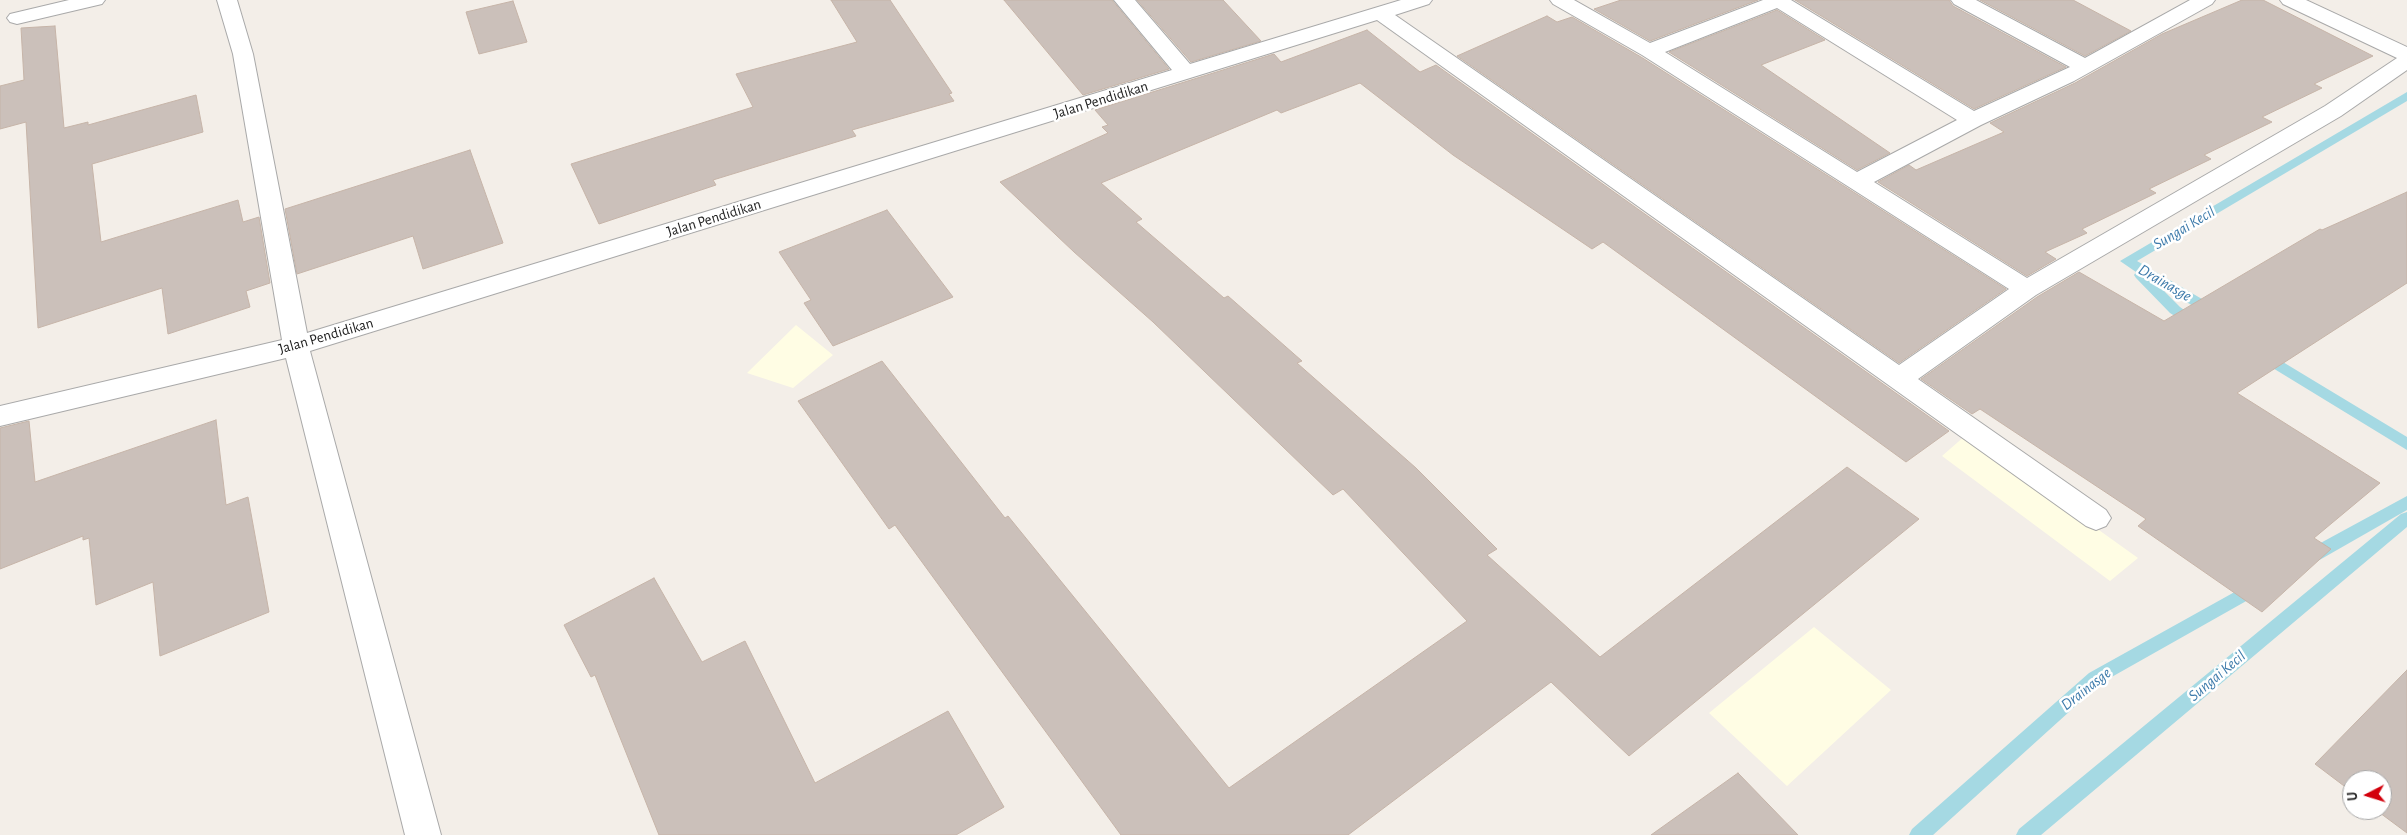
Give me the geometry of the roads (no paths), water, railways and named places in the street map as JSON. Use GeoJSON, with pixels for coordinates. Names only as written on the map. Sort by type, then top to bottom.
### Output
{"type":"FeatureCollection","features":[{"type":"Feature","properties":{"kind":"street"},"geometry":{"type":"LineString","coordinates":[[17,18],[95,0]]}},
{"type":"Feature","properties":{"kind":"street"},"geometry":{"type":"LineString","coordinates":[[227,0],[243,54],[296,346],[423,835]]}},
{"type":"Feature","properties":{"kind":"street"},"geometry":{"type":"LineString","coordinates":[[1124,0],[1187,74]]}},
{"type":"Feature","properties":{"kind":"street","name":"Jalan Pendidikan"},"geometry":{"type":"LineString","coordinates":[[0,416],[296,346],[1187,74],[1422,0]]}},
{"type":"Feature","properties":{"kind":"street"},"geometry":{"type":"LineString","coordinates":[[1560,0],[1649,51],[2027,289]]}},
{"type":"Feature","properties":{"kind":"street"},"geometry":{"type":"LineString","coordinates":[[1649,51],[1780,0],[1973,120]]}},
{"type":"Feature","properties":{"kind":"street"},"geometry":{"type":"LineString","coordinates":[[1960,0],[2084,66]]}},
{"type":"Feature","properties":{"kind":"street"},"geometry":{"type":"LineString","coordinates":[[1858,181],[1973,120],[2067,77],[2204,0]]}},
{"type":"Feature","properties":{"kind":"street"},"geometry":{"type":"LineString","coordinates":[[2290,0],[2407,55]]}},
{"type":"Feature","properties":{"kind":"street"},"geometry":{"type":"LineString","coordinates":[[1381,14],[2096,518]]}},
{"type":"Feature","properties":{"kind":"street"},"geometry":{"type":"LineString","coordinates":[[1899,379],[2027,289],[2333,111],[2407,61]]}},
{"type":"Feature","properties":{"kind":"waterway","name":"Sungai Kecil"},"geometry":{"type":"LineString","coordinates":[[2214,312],[2127,261],[2407,96]]}},
{"type":"Feature","properties":{"kind":"waterway","name":"Sungai Kecil"},"geometry":{"type":"LineString","coordinates":[[2141,275],[2175,310],[2194,322]]}},
{"type":"Feature","properties":{"kind":"waterway","name":"Drainasge"},"geometry":{"type":"LineString","coordinates":[[2263,355],[2407,444]]}},
{"type":"Feature","properties":{"kind":"waterway","name":"Drainasge"},"geometry":{"type":"LineString","coordinates":[[2310,557],[2407,502]]}},
{"type":"Feature","properties":{"kind":"waterway","name":"Sungai Kecil"},"geometry":{"type":"LineString","coordinates":[[2026,835],[2407,518]]}},
{"type":"Feature","properties":{"kind":"waterway","name":"Drainasge"},"geometry":{"type":"LineString","coordinates":[[1919,835],[2095,678],[2258,586]]}}]}
